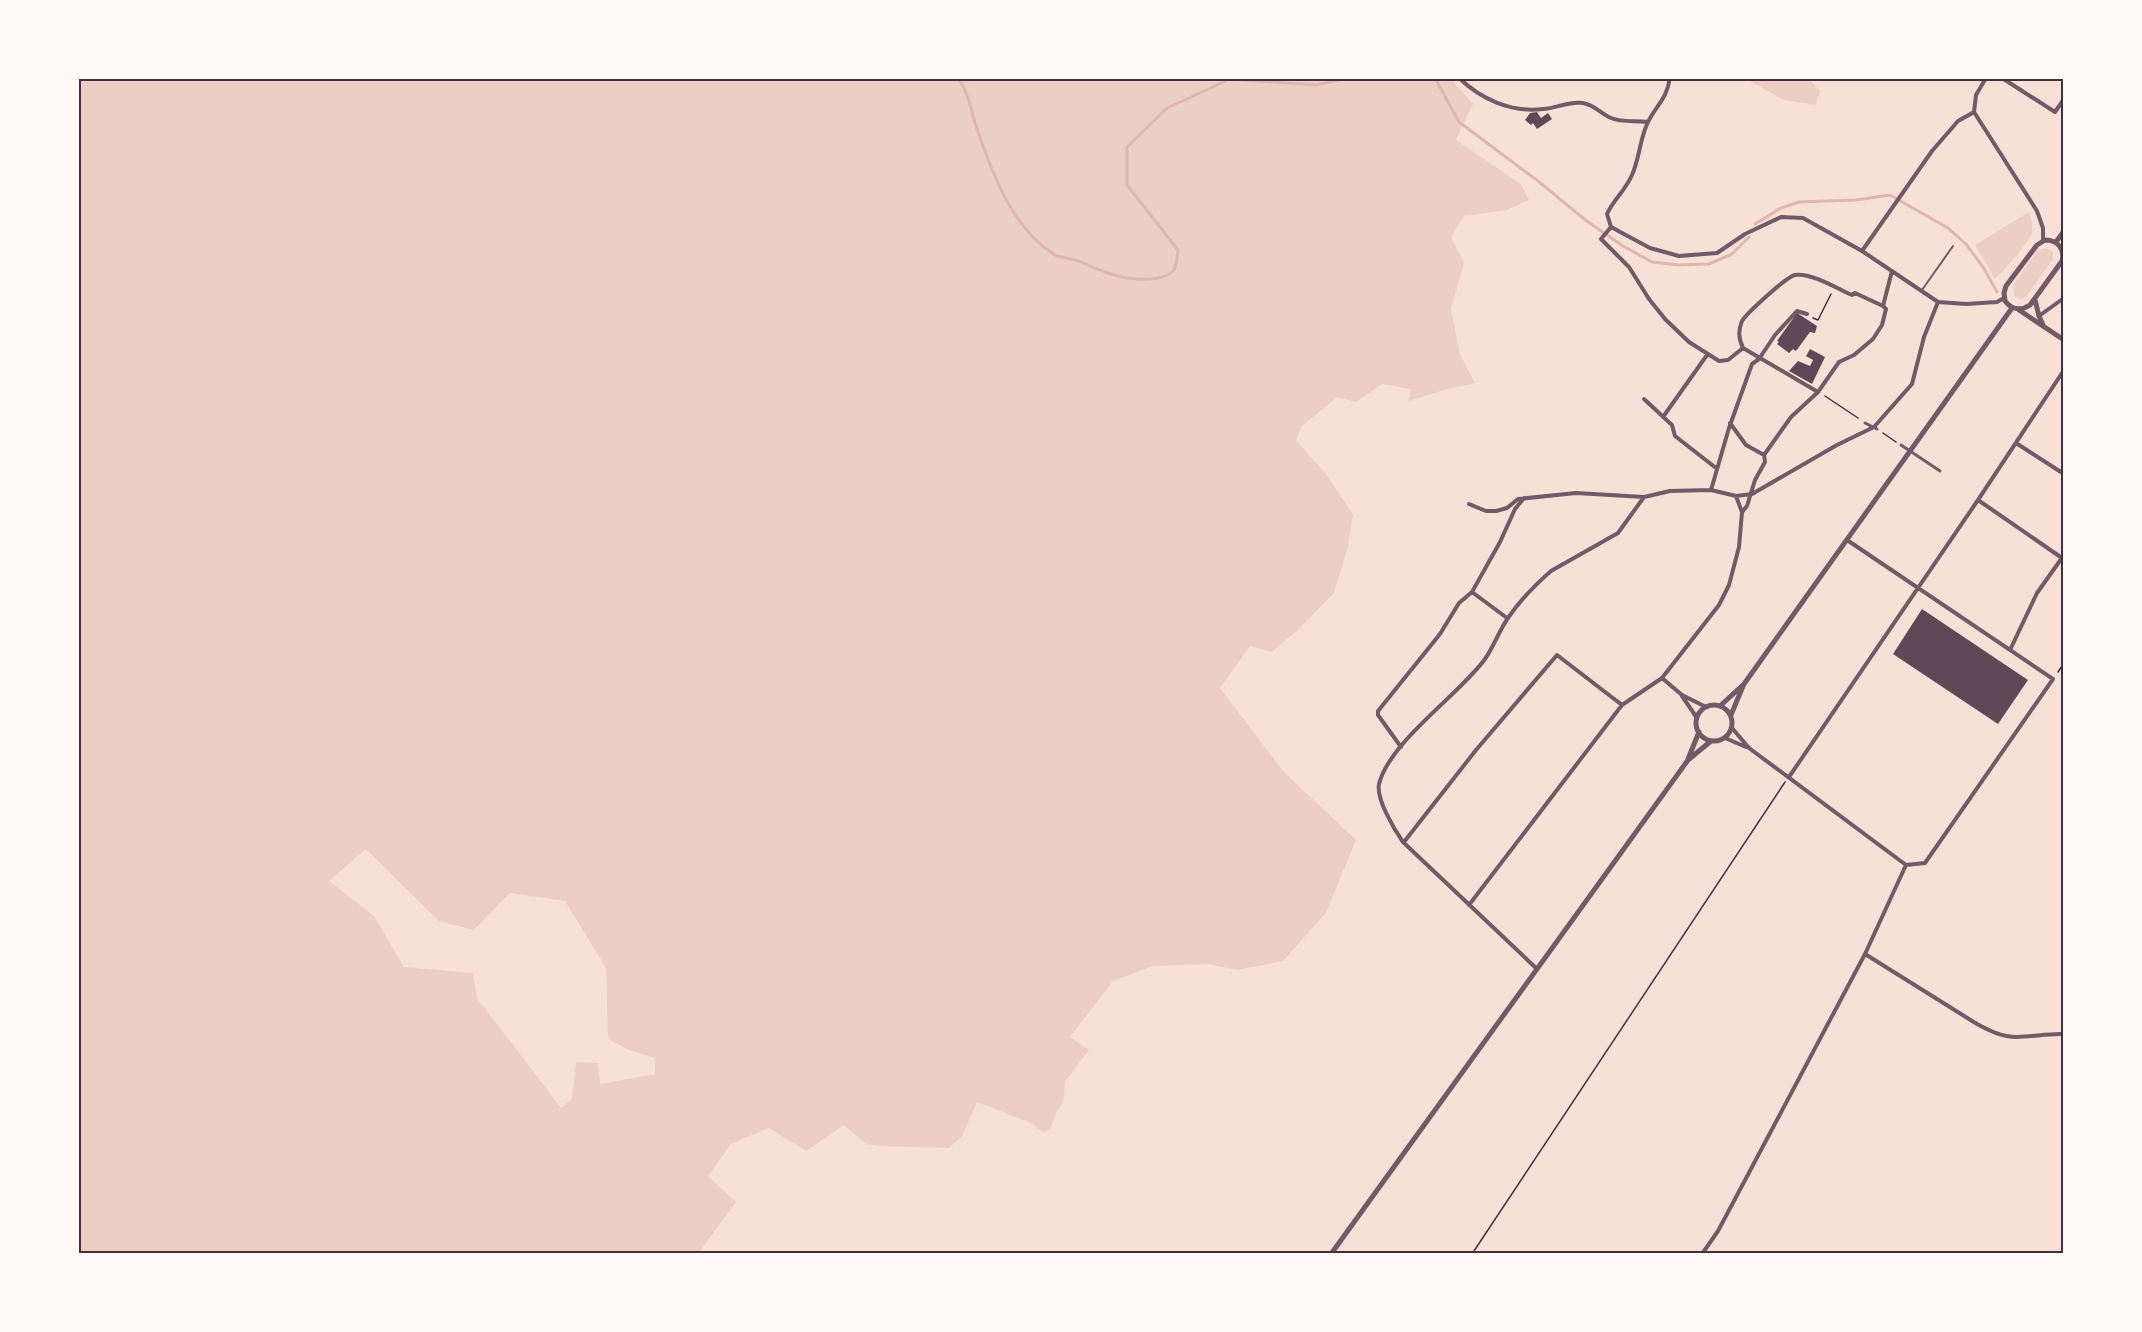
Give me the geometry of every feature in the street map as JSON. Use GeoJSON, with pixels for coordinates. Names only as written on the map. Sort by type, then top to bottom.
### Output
{"type":"FeatureCollection","features":[{"type":"Feature","properties":{"kind":"street"},"geometry":{"type":"LineString","coordinates":[[1459,78],[1473,91],[1500,105],[1541,110],[1572,102],[1586,103],[1618,120],[1648,121]]}},
{"type":"Feature","properties":{"kind":"street"},"geometry":{"type":"LineString","coordinates":[[1610,228],[1607,214],[1612,203],[1622,194],[1633,172],[1648,121],[1664,99],[1670,78]]}},
{"type":"Feature","properties":{"kind":"street"},"geometry":{"type":"LineString","coordinates":[[1986,78],[1976,95],[1974,112],[2037,211],[2043,228],[2043,241]]}},
{"type":"Feature","properties":{"kind":"street"},"geometry":{"type":"LineString","coordinates":[[2002,78],[2055,112],[2064,99]]}},
{"type":"Feature","properties":{"kind":"street"},"geometry":{"type":"LineString","coordinates":[[1862,251],[1944,136],[1958,121],[1974,112]]}},
{"type":"Feature","properties":{"kind":"street"},"geometry":{"type":"LineString","coordinates":[[1610,228],[1650,248],[1679,256],[1717,253],[1744,234],[1781,217],[1803,218],[1862,251],[1938,302],[1966,304],[1998,302],[2004,298]]}},
{"type":"Feature","properties":{"kind":"street"},"geometry":{"type":"LineString","coordinates":[[1610,228],[1601,239],[1629,267],[1665,319],[1689,342],[1719,361],[1728,360],[1743,348]]}},
{"type":"Feature","properties":{"kind":"street"},"geometry":{"type":"LineString","coordinates":[[2056,242],[2064,231]]}},
{"type":"Feature","properties":{"kind":"street"},"geometry":{"type":"LineString","coordinates":[[2019,310],[2035,300],[2062,261],[2063,253],[2056,242],[2049,240],[2037,245],[2006,286],[2004,298],[2012,308],[2019,310],[2064,340]]}},
{"type":"Feature","properties":{"kind":"street"},"geometry":{"type":"LineString","coordinates":[[1883,306],[1892,271]]}},
{"type":"Feature","properties":{"kind":"street"},"geometry":{"type":"LineString","coordinates":[[1742,512],[1747,506],[1755,480],[1765,462],[1764,455],[1791,417],[1820,393],[1839,363],[1874,339],[1882,325],[1886,309],[1855,292],[1852,295],[1821,281],[1794,275],[1772,291],[1742,321],[1739,340],[1743,348],[1820,393]]}},
{"type":"Feature","properties":{"kind":"street"},"geometry":{"type":"LineString","coordinates":[[2039,316],[2064,298]]}},
{"type":"Feature","properties":{"kind":"street"},"geometry":{"type":"LineString","coordinates":[[2035,300],[2044,326]]}},
{"type":"Feature","properties":{"kind":"street"},"geometry":{"type":"LineString","coordinates":[[1469,504],[1486,511],[1496,511],[1507,508],[1518,499],[1576,493],[1644,497],[1670,491],[1711,490],[1736,496],[1752,494],[1837,445],[1875,428],[1912,384],[1924,337],[1938,302]]}},
{"type":"Feature","properties":{"kind":"street"},"geometry":{"type":"LineString","coordinates":[[1662,678],[1682,695],[1706,707],[1720,706],[1744,684],[2012,308]]}},
{"type":"Feature","properties":{"kind":"street"},"geometry":{"type":"LineString","coordinates":[[1711,490],[1730,423],[1752,364],[1760,358],[1775,334],[1797,311],[1807,314]]}},
{"type":"Feature","properties":{"kind":"street"},"geometry":{"type":"LineString","coordinates":[[1663,417],[1707,355]]}},
{"type":"Feature","properties":{"kind":"street"},"geometry":{"type":"LineString","coordinates":[[1789,777],[2064,370]]}},
{"type":"Feature","properties":{"kind":"street"},"geometry":{"type":"LineString","coordinates":[[1644,399],[1672,425],[1675,436],[1716,468]]}},
{"type":"Feature","properties":{"kind":"street"},"geometry":{"type":"LineString","coordinates":[[1730,423],[1746,445],[1764,455]]}},
{"type":"Feature","properties":{"kind":"street"},"geometry":{"type":"LineString","coordinates":[[1865,423],[1875,428]]}},
{"type":"Feature","properties":{"kind":"street"},"geometry":{"type":"LineString","coordinates":[[2016,443],[2064,474]]}},
{"type":"Feature","properties":{"kind":"street"},"geometry":{"type":"LineString","coordinates":[[1901,445],[1941,471]]}},
{"type":"Feature","properties":{"kind":"street"},"geometry":{"type":"LineString","coordinates":[[1469,905],[1622,705],[1662,678],[1719,605],[1729,585],[1739,548],[1742,512],[1736,496]]}},
{"type":"Feature","properties":{"kind":"street"},"geometry":{"type":"LineString","coordinates":[[1537,969],[1403,842],[1392,827],[1378,786],[1386,767],[1401,747],[1485,659],[1508,618],[1542,579],[1551,571],[1618,533],[1644,497]]}},
{"type":"Feature","properties":{"kind":"street"},"geometry":{"type":"LineString","coordinates":[[1401,747],[1378,715],[1378,711],[1440,634],[1459,603],[1472,592],[1500,542],[1515,508],[1524,498]]}},
{"type":"Feature","properties":{"kind":"street"},"geometry":{"type":"LineString","coordinates":[[1978,500],[2063,557],[2037,593],[2010,650]]}},
{"type":"Feature","properties":{"kind":"street"},"geometry":{"type":"LineString","coordinates":[[1725,738],[1749,748],[1906,865],[1925,864],[2053,679],[1847,540]]}},
{"type":"Feature","properties":{"kind":"street"},"geometry":{"type":"LineString","coordinates":[[1472,592],[1508,618]]}},
{"type":"Feature","properties":{"kind":"street"},"geometry":{"type":"LineString","coordinates":[[1403,842],[1476,750],[1557,655],[1622,705]]}},
{"type":"Feature","properties":{"kind":"street"},"geometry":{"type":"LineString","coordinates":[[1744,684],[1731,715],[1732,728],[1749,748]]}},
{"type":"Feature","properties":{"kind":"street"},"geometry":{"type":"LineString","coordinates":[[1682,695],[1697,718]]}},
{"type":"Feature","properties":{"kind":"street"},"geometry":{"type":"LineString","coordinates":[[1720,706],[1731,715]]}},
{"type":"Feature","properties":{"kind":"street"},"geometry":{"type":"LineString","coordinates":[[1706,707],[1700,712],[1696,726],[1704,738],[1718,741],[1725,738],[1732,728]]}},
{"type":"Feature","properties":{"kind":"street"},"geometry":{"type":"LineString","coordinates":[[1688,760],[1699,732]]}},
{"type":"Feature","properties":{"kind":"street"},"geometry":{"type":"LineString","coordinates":[[1331,1254],[1688,760],[1710,741]]}},
{"type":"Feature","properties":{"kind":"street"},"geometry":{"type":"LineString","coordinates":[[1702,1254],[1718,1231],[1865,954],[1906,865]]}},
{"type":"Feature","properties":{"kind":"street"},"geometry":{"type":"LineString","coordinates":[[1865,954],[1996,1034],[2016,1037],[2051,1033],[2064,1034]]}},
{"type":"Feature","properties":{"kind":"lane"},"geometry":{"type":"LineString","coordinates":[[1920,292],[1953,246]]}},
{"type":"Feature","properties":{"kind":"path"},"geometry":{"type":"LineString","coordinates":[[1807,314],[1818,320],[1832,292]]}},
{"type":"Feature","properties":{"kind":"path"},"geometry":{"type":"LineString","coordinates":[[1820,393],[1865,423]]}},
{"type":"Feature","properties":{"kind":"path"},"geometry":{"type":"LineString","coordinates":[[1875,428],[1901,445]]}},
{"type":"Feature","properties":{"kind":"path"},"geometry":{"type":"LineString","coordinates":[[2053,679],[2064,663]]}},
{"type":"Feature","properties":{"kind":"path"},"geometry":{"type":"LineString","coordinates":[[1472,1254],[1789,777]]}},
{"type":"Feature","properties":{"kind":"shaded area"},"geometry":{"type":"Polygon","coordinates":[[[78,78],[1450,78],[1473,104],[1456,140],[1521,184],[1529,200],[1507,210],[1464,216],[1451,237],[1464,263],[1451,309],[1460,354],[1475,383],[1409,401],[1411,389],[1382,384],[1356,402],[1337,397],[1302,426],[1296,440],[1326,474],[1353,515],[1348,547],[1334,593],[1298,630],[1272,652],[1250,646],[1220,688],[1284,772],[1356,840],[1326,913],[1283,961],[1237,970],[1208,964],[1153,966],[1113,981],[1070,1037],[1089,1050],[1065,1082],[1063,1103],[1056,1113],[1051,1128],[1044,1133],[1031,1123],[977,1102],[962,1136],[949,1148],[866,1144],[844,1125],[806,1151],[769,1128],[731,1144],[708,1176],[736,1202],[698,1254],[78,1254],[78,78]],[[366,849],[329,881],[374,916],[404,967],[473,973],[477,998],[561,1108],[572,1099],[576,1062],[598,1063],[600,1084],[655,1074],[655,1058],[629,1050],[608,1039],[606,968],[565,901],[510,893],[474,930],[439,921],[366,849]]]}},
{"type":"Feature","properties":{"kind":"shaded area"},"geometry":{"type":"Polygon","coordinates":[[[1744,78],[1808,78],[1820,91],[1816,105],[1784,100],[1744,78]]]}},
{"type":"Feature","properties":{"kind":"shaded area"},"geometry":{"type":"Polygon","coordinates":[[[2029,212],[2032,227],[2030,237],[1995,279],[1975,245],[2029,212]]]}},
{"type":"Feature","properties":{"kind":"shaded area"},"geometry":{"type":"Polygon","coordinates":[[[2046,248],[2053,252],[2053,259],[2026,297],[2020,299],[2014,296],[2013,285],[2038,250],[2046,248]]]}},
{"type":"Feature","properties":{"kind":"building"},"geometry":{"type":"Polygon","coordinates":[[[1537,112],[1541,118],[1548,113],[1552,119],[1537,129],[1533,123],[1531,125],[1525,120],[1530,113],[1537,112]]]}},
{"type":"Feature","properties":{"kind":"building"},"geometry":{"type":"Polygon","coordinates":[[[1797,313],[1817,326],[1815,333],[1810,332],[1796,351],[1793,349],[1789,353],[1777,344],[1779,342],[1777,341],[1797,313]]]}},
{"type":"Feature","properties":{"kind":"building"},"geometry":{"type":"Polygon","coordinates":[[[1810,349],[1825,357],[1812,384],[1789,371],[1798,361],[1810,366],[1813,360],[1806,356],[1810,349]]]}},
{"type":"Feature","properties":{"kind":"building"},"geometry":{"type":"Polygon","coordinates":[[[1922,609],[2028,680],[1998,724],[1893,654],[1922,609]]]}},
{"type":"Feature","properties":{"kind":"waterway"},"geometry":{"type":"LineString","coordinates":[[958,78],[967,96],[997,182],[1027,230],[1055,255],[1115,275],[1142,279],[1158,278],[1172,272],[1176,266],[1178,250],[1127,185],[1127,147],[1167,108],[1230,79],[1316,85],[1348,78]]}},
{"type":"Feature","properties":{"kind":"waterway"},"geometry":{"type":"LineString","coordinates":[[1435,78],[1459,122],[1588,222],[1623,246],[1652,262],[1679,265],[1709,264],[1732,254],[1749,237]]}},
{"type":"Feature","properties":{"kind":"waterway"},"geometry":{"type":"LineString","coordinates":[[1755,224],[1781,208],[1799,202],[1856,200],[1890,195],[1948,228],[1966,244],[1983,267],[1997,292]]}}]}
